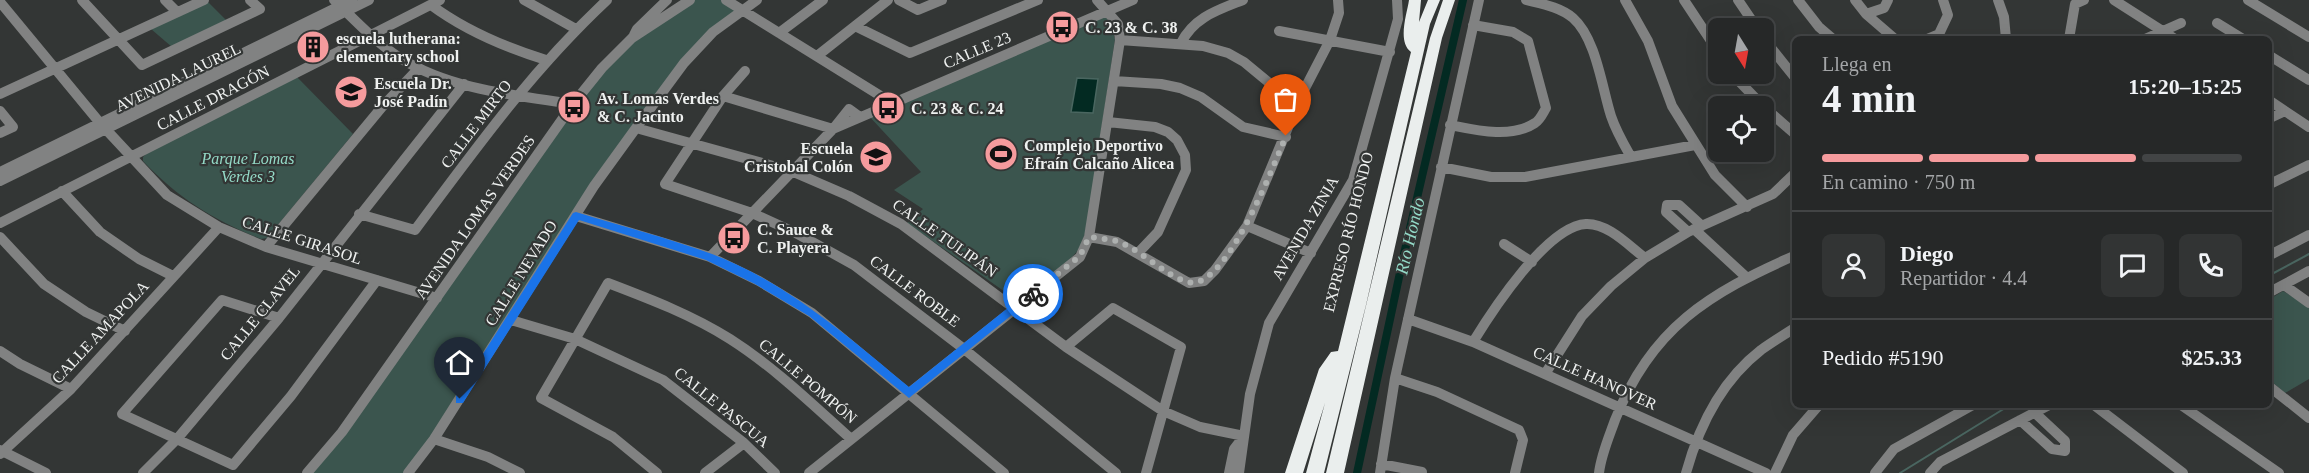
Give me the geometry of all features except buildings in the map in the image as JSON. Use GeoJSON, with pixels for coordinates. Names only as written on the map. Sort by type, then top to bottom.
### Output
{"type":"FeatureCollection","features":[{"type":"Feature","properties":{"kind":"highway"},"geometry":{"type":"LineString","coordinates":[[1413,48],[1410,38],[1415,0]]}},
{"type":"Feature","properties":{"kind":"highway","name":"EXPRESO RÍO HONDO"},"geometry":{"type":"LineString","coordinates":[[1308,473],[1413,48],[1427,0]]}},
{"type":"Feature","properties":{"kind":"highway"},"geometry":{"type":"LineString","coordinates":[[1315,473],[1361,294],[1424,24],[1434,0]]}},
{"type":"Feature","properties":{"kind":"highway"},"geometry":{"type":"LineString","coordinates":[[1324,473],[1335,436],[1428,27],[1439,0]]}},
{"type":"Feature","properties":{"kind":"highway"},"geometry":{"type":"LineString","coordinates":[[1335,473],[1438,29],[1449,0]]}},
{"type":"Feature","properties":{"kind":"highway"},"geometry":{"type":"LineString","coordinates":[[1294,473],[1327,369],[1337,357]]}},
{"type":"Feature","properties":{"kind":"highway"},"geometry":{"type":"LineString","coordinates":[[1342,473],[1354,422],[1351,403]]}},
{"type":"Feature","properties":{"kind":"street"},"geometry":{"type":"LineString","coordinates":[[82,0],[141,65],[260,9],[250,0]]}},
{"type":"Feature","properties":{"kind":"street"},"geometry":{"type":"LineString","coordinates":[[165,0],[177,12]]}},
{"type":"Feature","properties":{"kind":"street"},"geometry":{"type":"LineString","coordinates":[[0,94],[204,0]]}},
{"type":"Feature","properties":{"kind":"street","name":"AVENIDA LAUREL"},"geometry":{"type":"LineString","coordinates":[[0,181],[103,126],[352,0]]}},
{"type":"Feature","properties":{"kind":"street","name":"AVENIDA LAUREL"},"geometry":{"type":"LineString","coordinates":[[340,6],[369,0]]}},
{"type":"Feature","properties":{"kind":"street"},"geometry":{"type":"LineString","coordinates":[[524,0],[576,29]]}},
{"type":"Feature","properties":{"kind":"street","name":"CALLE MIRTO"},"geometry":{"type":"LineString","coordinates":[[359,214],[415,230],[516,94],[576,29],[607,0]]}},
{"type":"Feature","properties":{"kind":"street"},"geometry":{"type":"LineString","coordinates":[[633,38],[636,29],[667,0]]}},
{"type":"Feature","properties":{"kind":"street","name":"AVENIDA LOMAS VERDES"},"geometry":{"type":"LineString","coordinates":[[307,473],[342,432],[573,104],[602,68],[633,38],[690,0]]}},
{"type":"Feature","properties":{"kind":"street"},"geometry":{"type":"LineString","coordinates":[[726,0],[892,103]]}},
{"type":"Feature","properties":{"kind":"street","name":"CALLE NEVADO"},"geometry":{"type":"LineString","coordinates":[[408,473],[434,439],[594,186],[636,128],[684,63],[713,32],[757,0]]}},
{"type":"Feature","properties":{"kind":"street"},"geometry":{"type":"LineString","coordinates":[[779,33],[823,0]]}},
{"type":"Feature","properties":{"kind":"street"},"geometry":{"type":"LineString","coordinates":[[816,56],[888,0]]}},
{"type":"Feature","properties":{"kind":"street"},"geometry":{"type":"LineString","coordinates":[[899,0],[918,10],[942,0]]}},
{"type":"Feature","properties":{"kind":"street"},"geometry":{"type":"LineString","coordinates":[[855,26],[909,53],[1038,0]]}},
{"type":"Feature","properties":{"kind":"street"},"geometry":{"type":"LineString","coordinates":[[809,473],[1080,256],[1089,237],[1120,40],[1118,24],[1096,0]]}},
{"type":"Feature","properties":{"kind":"street","name":"CALLE 23"},"geometry":{"type":"LineString","coordinates":[[833,129],[849,109],[860,117],[1133,0]]}},
{"type":"Feature","properties":{"kind":"street"},"geometry":{"type":"LineString","coordinates":[[1181,43],[1185,30],[1197,20],[1243,0]]}},
{"type":"Feature","properties":{"kind":"street"},"geometry":{"type":"LineString","coordinates":[[1089,237],[1117,242],[1189,283],[1204,281],[1215,270],[1247,226],[1301,96],[1330,40],[1340,13],[1338,0]]}},
{"type":"Feature","properties":{"kind":"street","name":"AVENIDA ZINIA"},"geometry":{"type":"LineString","coordinates":[[1239,473],[1250,394],[1269,323],[1353,180],[1390,52],[1398,19],[1397,0]]}},
{"type":"Feature","properties":{"kind":"street"},"geometry":{"type":"LineString","coordinates":[[1422,472],[1380,468],[1395,378],[1479,0]]}},
{"type":"Feature","properties":{"kind":"street"},"geometry":{"type":"LineString","coordinates":[[1526,0],[1550,6],[1566,13],[1577,22],[1586,37],[1616,130],[1631,157]]}},
{"type":"Feature","properties":{"kind":"street"},"geometry":{"type":"LineString","coordinates":[[1625,0],[1648,41],[1672,106],[1715,175],[1747,207]]}},
{"type":"Feature","properties":{"kind":"street"},"geometry":{"type":"LineString","coordinates":[[1684,0],[1708,36]]}},
{"type":"Feature","properties":{"kind":"street"},"geometry":{"type":"LineString","coordinates":[[1738,0],[1750,18]]}},
{"type":"Feature","properties":{"kind":"street"},"geometry":{"type":"LineString","coordinates":[[1798,0],[1819,27],[1830,36]]}},
{"type":"Feature","properties":{"kind":"street"},"geometry":{"type":"LineString","coordinates":[[1855,0],[1866,14],[1892,36]]}},
{"type":"Feature","properties":{"kind":"street"},"geometry":{"type":"LineString","coordinates":[[1866,14],[1884,8],[1887,0]]}},
{"type":"Feature","properties":{"kind":"street"},"geometry":{"type":"LineString","coordinates":[[1934,36],[1939,34],[1948,15],[1943,0]]}},
{"type":"Feature","properties":{"kind":"street"},"geometry":{"type":"LineString","coordinates":[[1998,0],[2004,17],[2006,36]]}},
{"type":"Feature","properties":{"kind":"street"},"geometry":{"type":"LineString","coordinates":[[2070,36],[2075,4],[2084,0]]}},
{"type":"Feature","properties":{"kind":"street"},"geometry":{"type":"LineString","coordinates":[[2114,0],[2170,36]]}},
{"type":"Feature","properties":{"kind":"street"},"geometry":{"type":"LineString","coordinates":[[2248,0],[2309,37]]}},
{"type":"Feature","properties":{"kind":"street","name":"CALLE GIRASOL"},"geometry":{"type":"LineString","coordinates":[[0,2],[103,126],[167,195],[219,227],[266,247],[437,298]]}},
{"type":"Feature","properties":{"kind":"street"},"geometry":{"type":"LineString","coordinates":[[436,2],[456,25],[497,46],[546,60]]}},
{"type":"Feature","properties":{"kind":"street","name":"CALLE DRAGÓN"},"geometry":{"type":"LineString","coordinates":[[0,223],[436,2]]}},
{"type":"Feature","properties":{"kind":"street"},"geometry":{"type":"LineString","coordinates":[[340,6],[399,57],[419,68],[464,84],[573,104]]}},
{"type":"Feature","properties":{"kind":"street"},"geometry":{"type":"LineString","coordinates":[[2151,36],[2181,23]]}},
{"type":"Feature","properties":{"kind":"street"},"geometry":{"type":"LineString","coordinates":[[2217,23],[2238,36]]}},
{"type":"Feature","properties":{"kind":"street"},"geometry":{"type":"LineString","coordinates":[[1450,125],[1486,132],[1508,131],[1536,122],[1546,108],[1528,41],[1513,32],[1473,25]]}},
{"type":"Feature","properties":{"kind":"street"},"geometry":{"type":"LineString","coordinates":[[1280,31],[1390,52]]}},
{"type":"Feature","properties":{"kind":"street"},"geometry":{"type":"LineString","coordinates":[[1120,40],[1203,45],[1228,52],[1274,86],[1301,96]]}},
{"type":"Feature","properties":{"kind":"street"},"geometry":{"type":"LineString","coordinates":[[1774,53],[1792,75]]}},
{"type":"Feature","properties":{"kind":"street"},"geometry":{"type":"LineString","coordinates":[[2272,57],[2309,80]]}},
{"type":"Feature","properties":{"kind":"street"},"geometry":{"type":"LineString","coordinates":[[1781,62],[1792,63]]}},
{"type":"Feature","properties":{"kind":"street"},"geometry":{"type":"LineString","coordinates":[[266,247],[382,107],[419,68]]}},
{"type":"Feature","properties":{"kind":"street"},"geometry":{"type":"LineString","coordinates":[[691,143],[723,96],[744,71]]}},
{"type":"Feature","properties":{"kind":"street"},"geometry":{"type":"LineString","coordinates":[[1114,81],[1161,84],[1180,88],[1201,97],[1243,127],[1286,136]]}},
{"type":"Feature","properties":{"kind":"street","name":"CALLE CLAVEL"},"geometry":{"type":"LineString","coordinates":[[143,473],[177,439],[279,318],[464,84]]}},
{"type":"Feature","properties":{"kind":"street"},"geometry":{"type":"LineString","coordinates":[[1741,84],[1753,96]]}},
{"type":"Feature","properties":{"kind":"street"},"geometry":{"type":"LineString","coordinates":[[710,257],[833,129],[723,96]]}},
{"type":"Feature","properties":{"kind":"street"},"geometry":{"type":"LineString","coordinates":[[2272,102],[2309,127]]}},
{"type":"Feature","properties":{"kind":"street"},"geometry":{"type":"LineString","coordinates":[[0,111],[13,127],[0,133]]}},
{"type":"Feature","properties":{"kind":"street"},"geometry":{"type":"LineString","coordinates":[[2272,117],[2285,111]]}},
{"type":"Feature","properties":{"kind":"street"},"geometry":{"type":"LineString","coordinates":[[1775,118],[1792,132]]}},
{"type":"Feature","properties":{"kind":"street"},"geometry":{"type":"LineString","coordinates":[[1108,122],[1162,129],[1177,140],[1185,155],[1186,170],[1158,232],[1138,253]]}},
{"type":"Feature","properties":{"kind":"street","name":"AVENIDA LAUREL"},"geometry":{"type":"LineString","coordinates":[[0,172],[103,126]]}},
{"type":"Feature","properties":{"kind":"street","name":"CALLE TULIPÁN"},"geometry":{"type":"LineString","coordinates":[[636,128],[791,171],[849,196],[901,224],[1066,347],[1163,411],[1200,427],[1244,436]]}},
{"type":"Feature","properties":{"kind":"street","name":"CALLE ROBLE"},"geometry":{"type":"LineString","coordinates":[[691,143],[665,184],[752,213],[796,232],[854,265],[964,349],[1116,473]]}},
{"type":"Feature","properties":{"kind":"street"},"geometry":{"type":"LineString","coordinates":[[1441,167],[1491,177],[1525,177],[1695,145]]}},
{"type":"Feature","properties":{"kind":"street"},"geometry":{"type":"LineString","coordinates":[[2272,183],[2309,165]]}},
{"type":"Feature","properties":{"kind":"street"},"geometry":{"type":"LineString","coordinates":[[1545,374],[1582,316],[1611,286],[1645,258],[1695,229],[1773,194],[1792,176]]}},
{"type":"Feature","properties":{"kind":"street"},"geometry":{"type":"LineString","coordinates":[[62,191],[100,232],[139,259],[173,276]]}},
{"type":"Feature","properties":{"kind":"street"},"geometry":{"type":"LineString","coordinates":[[576,216],[710,257],[759,281],[812,314],[1004,473]]}},
{"type":"Feature","properties":{"kind":"street"},"geometry":{"type":"LineString","coordinates":[[1473,342],[1498,302],[1532,262],[1569,229],[1585,224],[1607,230],[1645,258]]}},
{"type":"Feature","properties":{"kind":"street"},"geometry":{"type":"LineString","coordinates":[[1247,226],[1311,253]]}},
{"type":"Feature","properties":{"kind":"street","name":"CALLE AMAPOLA"},"geometry":{"type":"LineString","coordinates":[[1,452],[71,389],[219,227]]}},
{"type":"Feature","properties":{"kind":"street"},"geometry":{"type":"LineString","coordinates":[[1695,229],[1745,276]]}},
{"type":"Feature","properties":{"kind":"street"},"geometry":{"type":"LineString","coordinates":[[2272,254],[2309,235]]}},
{"type":"Feature","properties":{"kind":"street"},"geometry":{"type":"LineString","coordinates":[[0,237],[44,284],[86,312],[125,331]]}},
{"type":"Feature","properties":{"kind":"street"},"geometry":{"type":"LineString","coordinates":[[1504,244],[1532,262]]}},
{"type":"Feature","properties":{"kind":"street"},"geometry":{"type":"LineString","coordinates":[[1599,473],[1618,407],[1648,356],[1677,323],[1712,296],[1745,276],[1792,257]]}},
{"type":"Feature","properties":{"kind":"street"},"geometry":{"type":"LineString","coordinates":[[2272,291],[2309,272]]}},
{"type":"Feature","properties":{"kind":"street"},"geometry":{"type":"LineString","coordinates":[[279,318],[222,300],[122,414],[233,465],[291,396],[377,280]]}},
{"type":"Feature","properties":{"kind":"street","name":"CALLE POMPÓN"},"geometry":{"type":"LineString","coordinates":[[575,339],[608,283],[671,308],[729,338],[773,369],[851,439]]}},
{"type":"Feature","properties":{"kind":"street"},"geometry":{"type":"LineString","coordinates":[[2284,285],[2309,303]]}},
{"type":"Feature","properties":{"kind":"street"},"geometry":{"type":"LineString","coordinates":[[1066,347],[1113,308],[1181,347],[1146,473]]}},
{"type":"Feature","properties":{"kind":"street","name":"CALLE HANOVER"},"geometry":{"type":"LineString","coordinates":[[1408,319],[1473,342],[1766,473]]}},
{"type":"Feature","properties":{"kind":"street","name":"CALLE PASCUA"},"geometry":{"type":"LineString","coordinates":[[511,320],[575,339],[663,380],[744,443],[775,473]]}},
{"type":"Feature","properties":{"kind":"street"},"geometry":{"type":"LineString","coordinates":[[1686,473],[1694,441],[1720,392],[1754,356],[1792,330]]}},
{"type":"Feature","properties":{"kind":"street"},"geometry":{"type":"LineString","coordinates":[[575,339],[541,398],[613,436],[657,473]]}},
{"type":"Feature","properties":{"kind":"street"},"geometry":{"type":"LineString","coordinates":[[0,351],[20,364],[71,389]]}},
{"type":"Feature","properties":{"kind":"street"},"geometry":{"type":"LineString","coordinates":[[1395,378],[1437,392],[1519,430],[1523,440],[1515,473]]}},
{"type":"Feature","properties":{"kind":"street"},"geometry":{"type":"LineString","coordinates":[[2272,389],[2309,418]]}},
{"type":"Feature","properties":{"kind":"street"},"geometry":{"type":"LineString","coordinates":[[1775,473],[1793,435],[1816,408]]}},
{"type":"Feature","properties":{"kind":"street"},"geometry":{"type":"LineString","coordinates":[[1875,473],[1894,449],[1968,408]]}},
{"type":"Feature","properties":{"kind":"street"},"geometry":{"type":"LineString","coordinates":[[1930,473],[1940,462],[2044,408]]}},
{"type":"Feature","properties":{"kind":"street"},"geometry":{"type":"LineString","coordinates":[[2098,408],[2180,472]]}},
{"type":"Feature","properties":{"kind":"street"},"geometry":{"type":"LineString","coordinates":[[2185,408],[2279,473]]}},
{"type":"Feature","properties":{"kind":"street"},"geometry":{"type":"LineString","coordinates":[[2020,420],[2052,449],[2065,451],[2065,441],[2035,413]]}},
{"type":"Feature","properties":{"kind":"street","name":"AVENIDA ZINIA"},"geometry":{"type":"LineString","coordinates":[[1228,473],[1234,449],[1244,436]]}},
{"type":"Feature","properties":{"kind":"street"},"geometry":{"type":"LineString","coordinates":[[434,439],[488,457],[520,473]]}},
{"type":"Feature","properties":{"kind":"street"},"geometry":{"type":"LineString","coordinates":[[705,473],[744,443]]}},
{"type":"Feature","properties":{"kind":"street"},"geometry":{"type":"LineString","coordinates":[[1,452],[46,473]]}},
{"type":"Feature","properties":{"kind":"green space"},"geometry":{"type":"Polygon","coordinates":[[[690,0],[726,0],[743,10],[713,32],[636,128],[408,473],[307,473],[573,104],[632,38],[690,0]]]}},
{"type":"Feature","properties":{"kind":"green space"},"geometry":{"type":"Polygon","coordinates":[[[208,2],[227,21],[172,47],[151,29],[208,2]]]}},
{"type":"Feature","properties":{"kind":"green space","name":"Complejo Deportivo Efraín Calcaño Alicea"},"geometry":{"type":"Polygon","coordinates":[[[1103,14],[1109,21],[1115,39],[1086,231],[1079,249],[1067,263],[1018,301],[907,223],[923,209],[894,190],[921,172],[868,115],[1103,14]]]}},
{"type":"Feature","properties":{"kind":"green space","name":"Parque Lomas Verdes 3"},"geometry":{"type":"Polygon","coordinates":[[[297,77],[353,134],[267,238],[261,239],[244,232],[198,207],[170,187],[143,161],[147,153],[297,77]]]}},
{"type":"Feature","properties":{"kind":"green space"},"geometry":{"type":"Polygon","coordinates":[[[2283,291],[2309,307],[2309,379],[2285,393],[2272,382],[2272,298],[2283,291]]]}},
{"type":"Feature","properties":{"kind":"shaded area"},"geometry":{"type":"Polygon","coordinates":[[[1077,78],[1098,79],[1093,113],[1071,112],[1077,78]]]}},
{"type":"Feature","properties":{"kind":"waterway","name":"Río Hondo"},"geometry":{"type":"LineString","coordinates":[[1357,473],[1404,254],[1463,0]]}},
{"type":"Feature","properties":{"kind":"waterway"},"geometry":{"type":"LineString","coordinates":[[2272,274],[2309,254]]}},
{"type":"Feature","properties":{"kind":"waterway"},"geometry":{"type":"LineString","coordinates":[[1900,473],[2005,408]]}},
{"type":"Feature","properties":{"kind":"way so far"},"geometry":{"type":"LineString","coordinates":[[1033,294],[1080,256],[1089,237],[1117,242],[1189,283],[1204,281],[1215,270],[1247,226],[1286,136]]}},
{"type":"Feature","properties":{"kind":"place","name":"C. 23 & C. 38"},"geometry":{"type":"Point","coordinates":[1062,27]}},
{"type":"Feature","properties":{"kind":"place","name":"escuela lutherana: elementary school"},"geometry":{"type":"Point","coordinates":[313,47]}},
{"type":"Feature","properties":{"kind":"place","name":"Escuela Dr. José Padín"},"geometry":{"type":"Point","coordinates":[351,92]}},
{"type":"Feature","properties":{"kind":"place","name":"Av. Lomas Verdes & C. Jacinto"},"geometry":{"type":"Point","coordinates":[574,107]}},
{"type":"Feature","properties":{"kind":"place","name":"C. 23 & C. 24"},"geometry":{"type":"Point","coordinates":[888,108]}},
{"type":"Feature","properties":{"kind":"place","name":"Complejo Deportivo Efraín Calcaño Alicea"},"geometry":{"type":"Point","coordinates":[1001,154]}},
{"type":"Feature","properties":{"kind":"place","name":"Escuela Cristobal Colón"},"geometry":{"type":"Point","coordinates":[876,157]}},
{"type":"Feature","properties":{"kind":"place","name":"C. Sauce & C. Playera"},"geometry":{"type":"Point","coordinates":[734,238]}},
{"type":"Feature","properties":{"kind":"route"},"geometry":{"type":"LineString","coordinates":[[460,399],[576,216],[710,257],[759,281],[812,314],[909,393],[1033,294]]}}]}
